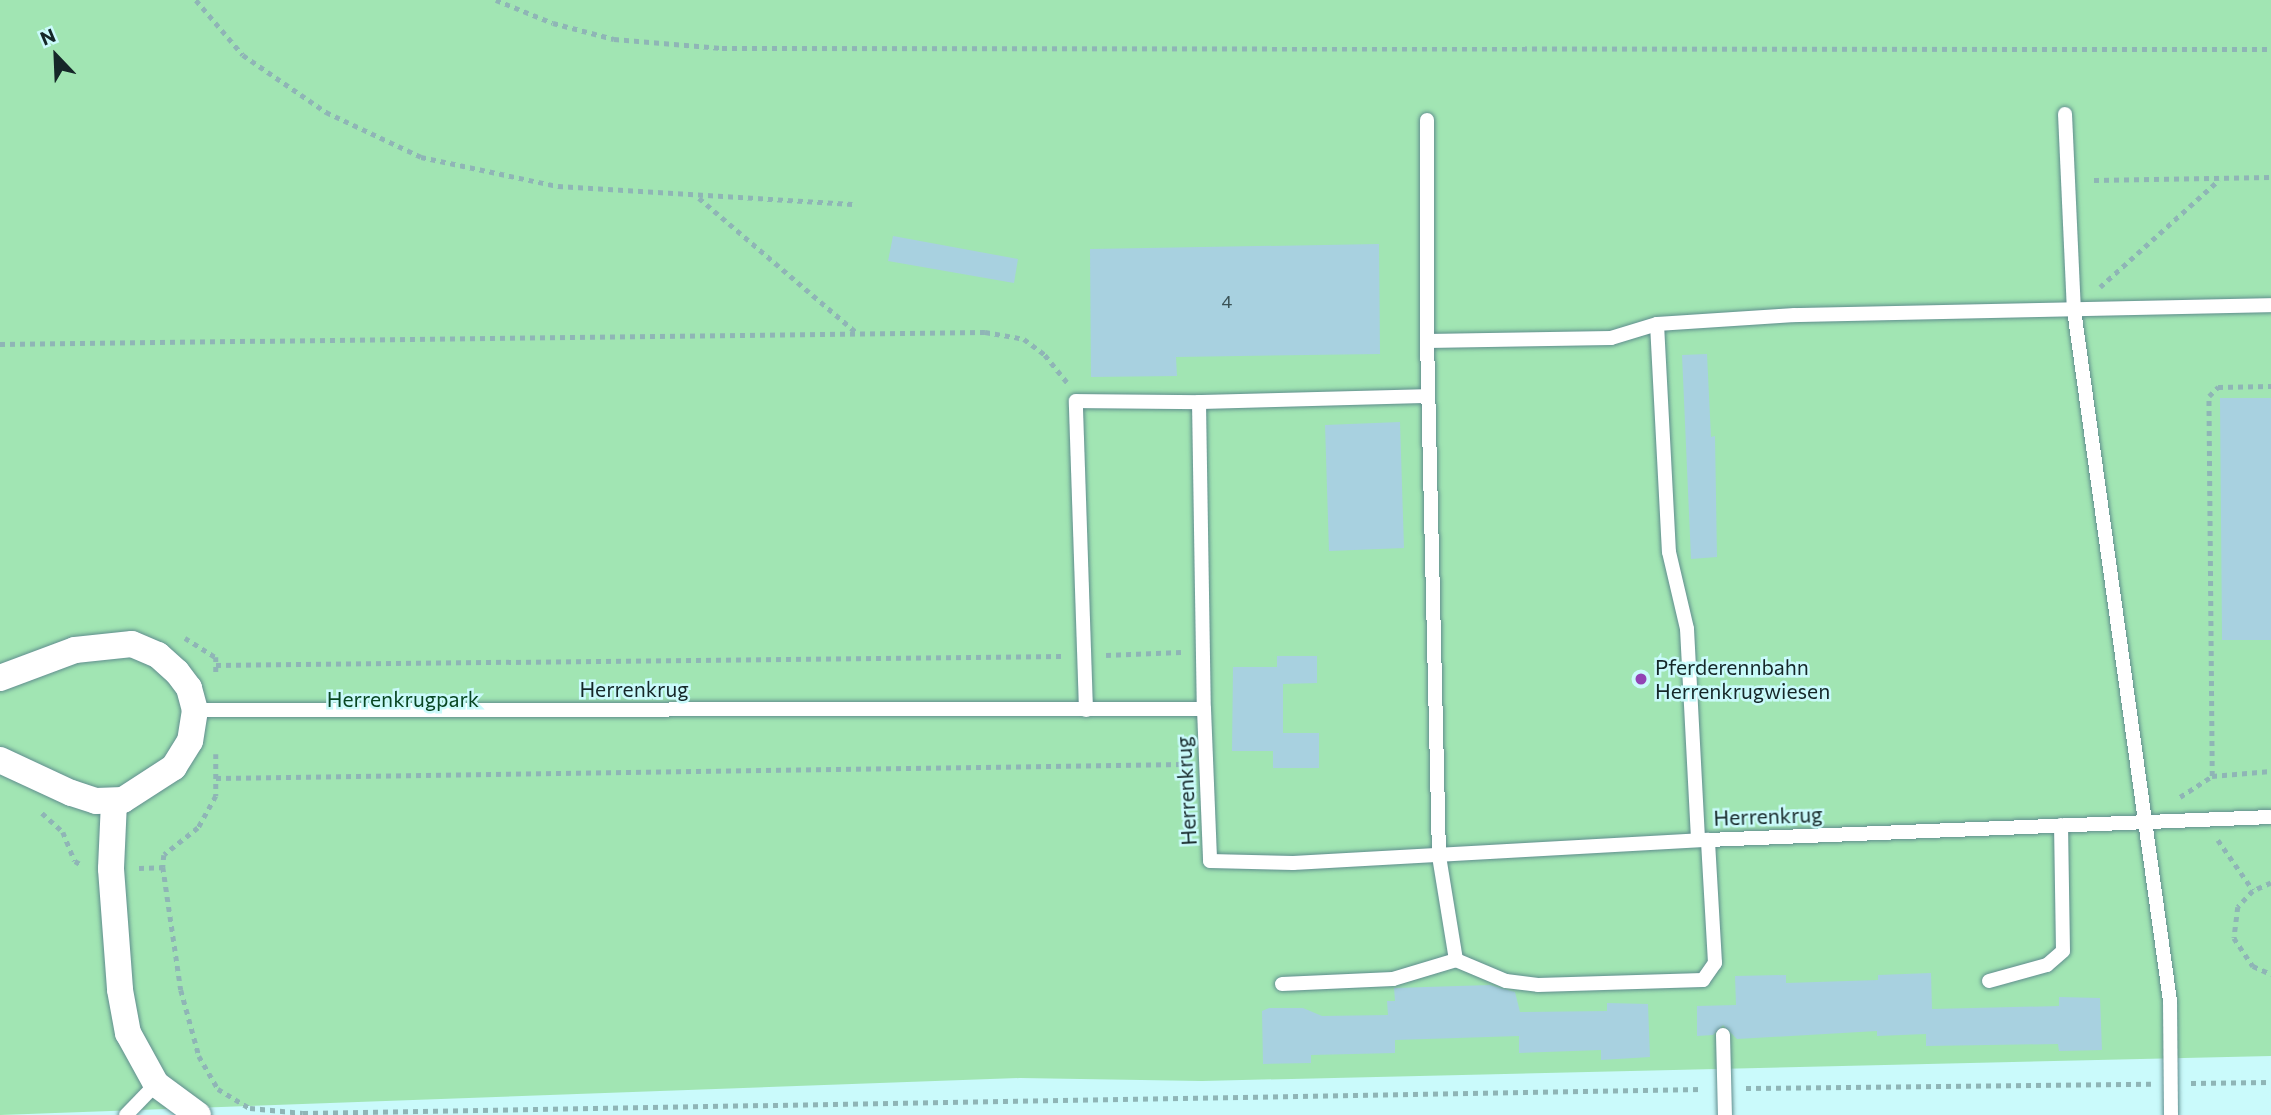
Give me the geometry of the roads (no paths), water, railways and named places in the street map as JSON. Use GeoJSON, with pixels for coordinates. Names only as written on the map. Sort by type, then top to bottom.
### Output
{"type":"FeatureCollection","features":[{"type":"Feature","properties":{"kind":"street"},"geometry":{"type":"LineString","coordinates":[[0,678],[75,650],[132,644],[158,655],[177,672],[189,688],[195,710],[190,741],[174,767],[145,789],[114,802],[71,793],[0,760]]}},
{"type":"Feature","properties":{"kind":"street"},"geometry":{"type":"LineString","coordinates":[[114,802],[111,869],[124,1014],[133,1045],[156,1084],[198,1115]]}},
{"type":"Feature","properties":{"kind":"lane"},"geometry":{"type":"LineString","coordinates":[[2065,114],[2074,310],[2149,822],[2170,1001],[2172,1115]]}},
{"type":"Feature","properties":{"kind":"lane"},"geometry":{"type":"LineString","coordinates":[[1427,120],[1426,396],[1439,856],[1456,960]]}},
{"type":"Feature","properties":{"kind":"lane"},"geometry":{"type":"LineString","coordinates":[[1427,341],[1611,338],[1657,324],[1886,311],[2271,305]]}},
{"type":"Feature","properties":{"kind":"lane"},"geometry":{"type":"LineString","coordinates":[[1282,984],[1393,979],[1456,960],[1506,981],[1538,985],[1703,980],[1715,962],[1687,629],[1669,552],[1657,324]]}},
{"type":"Feature","properties":{"kind":"lane"},"geometry":{"type":"LineString","coordinates":[[1086,710],[1076,401],[1199,402],[1426,396]]}},
{"type":"Feature","properties":{"kind":"lane"},"geometry":{"type":"LineString","coordinates":[[1199,402],[1204,709]]}},
{"type":"Feature","properties":{"kind":"lane","name":"Herrenkrug"},"geometry":{"type":"LineString","coordinates":[[195,710],[1204,709],[1204,764],[1210,861],[1293,863],[1703,840],[2271,817]]}},
{"type":"Feature","properties":{"kind":"lane"},"geometry":{"type":"LineString","coordinates":[[1989,981],[2050,964],[2063,951],[2061,825]]}},
{"type":"Feature","properties":{"kind":"lane"},"geometry":{"type":"LineString","coordinates":[[1723,1035],[1725,1115]]}},
{"type":"Feature","properties":{"kind":"lane"},"geometry":{"type":"LineString","coordinates":[[126,1115],[156,1084]]}},
{"type":"Feature","properties":{"kind":"place","name":"Pferderennbahn Herrenkrugwiesen"},"geometry":{"type":"Point","coordinates":[1641,679]}},
{"type":"Feature","properties":{"kind":"park label","name":"Herrenkrugpark"},"geometry":{"type":"Point","coordinates":[403,699]}}]}
